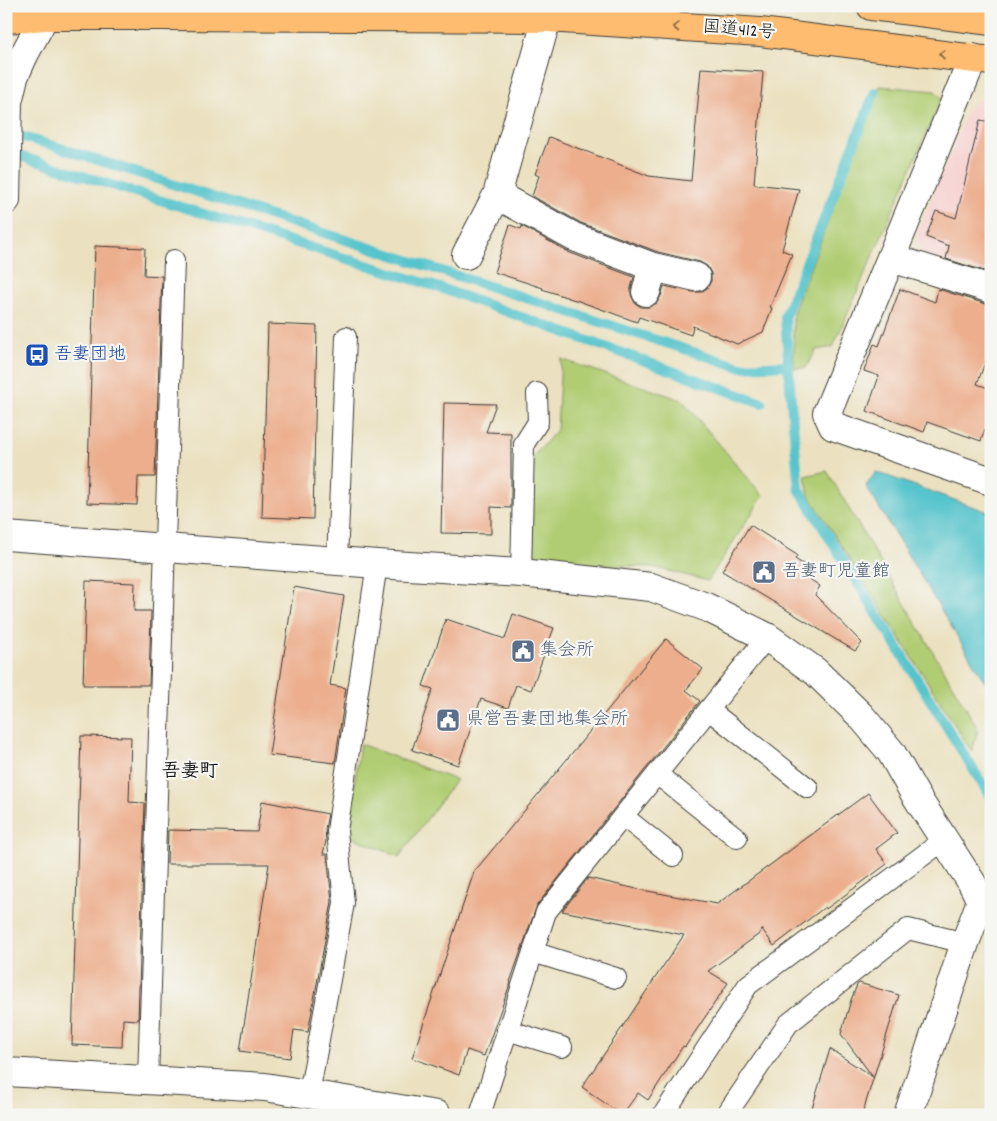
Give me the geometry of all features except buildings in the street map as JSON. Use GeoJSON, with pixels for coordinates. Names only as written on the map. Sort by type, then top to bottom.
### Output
{"type":"FeatureCollection","features":[{"type":"Feature","properties":{"kind":"highway"},"geometry":{"type":"LineString","coordinates":[[871,6],[989,17]]}},
{"type":"Feature","properties":{"kind":"highway","name":"国道412号"},"geometry":{"type":"LineString","coordinates":[[6,20],[48,11],[158,16],[547,18],[760,32],[982,59]]}},
{"type":"Feature","properties":{"kind":"street"},"geometry":{"type":"LineString","coordinates":[[6,200],[8,102],[14,77],[48,11]]}},
{"type":"Feature","properties":{"kind":"street"},"geometry":{"type":"LineString","coordinates":[[466,255],[497,195],[547,18]]}},
{"type":"Feature","properties":{"kind":"street"},"geometry":{"type":"LineString","coordinates":[[982,59],[891,258],[827,413],[833,426],[991,481]]}},
{"type":"Feature","properties":{"kind":"street"},"geometry":{"type":"LineString","coordinates":[[497,195],[649,279],[696,277]]}},
{"type":"Feature","properties":{"kind":"street"},"geometry":{"type":"LineString","coordinates":[[891,258],[991,289]]}},
{"type":"Feature","properties":{"kind":"street"},"geometry":{"type":"LineString","coordinates":[[6,536],[521,573],[650,587],[706,607],[767,637],[816,672],[861,716],[891,752],[916,796],[972,883],[980,901],[908,1115]]}},
{"type":"Feature","properties":{"kind":"street"},"geometry":{"type":"LineString","coordinates":[[6,1072],[265,1087],[437,1115]]}},
{"type":"Feature","properties":{"kind":"lane"},"geometry":{"type":"LineString","coordinates":[[148,1080],[174,260]]}},
{"type":"Feature","properties":{"kind":"lane"},"geometry":{"type":"LineString","coordinates":[[337,561],[346,337]]}},
{"type":"Feature","properties":{"kind":"lane"},"geometry":{"type":"LineString","coordinates":[[521,573],[524,444],[538,422],[537,393]]}},
{"type":"Feature","properties":{"kind":"lane"},"geometry":{"type":"LineString","coordinates":[[309,1094],[344,903],[337,831],[377,564]]}},
{"type":"Feature","properties":{"kind":"lane"},"geometry":{"type":"LineString","coordinates":[[480,1115],[546,912],[767,637]]}},
{"type":"Feature","properties":{"kind":"lane"},"geometry":{"type":"LineString","coordinates":[[709,710],[808,788]]}},
{"type":"Feature","properties":{"kind":"lane"},"geometry":{"type":"LineString","coordinates":[[657,774],[737,838]]}},
{"type":"Feature","properties":{"kind":"lane"},"geometry":{"type":"LineString","coordinates":[[623,816],[673,856]]}},
{"type":"Feature","properties":{"kind":"lane"},"geometry":{"type":"LineString","coordinates":[[663,1115],[748,985],[944,840]]}},
{"type":"Feature","properties":{"kind":"lane"},"geometry":{"type":"LineString","coordinates":[[726,1115],[788,1024],[908,929],[965,943]]}},
{"type":"Feature","properties":{"kind":"lane"},"geometry":{"type":"LineString","coordinates":[[533,952],[616,978]]}},
{"type":"Feature","properties":{"kind":"lane"},"geometry":{"type":"LineString","coordinates":[[508,1030],[562,1047]]}},
{"type":"Feature","properties":{"kind":"shaded area"},"geometry":{"type":"Polygon","coordinates":[[[991,96],[991,275],[924,255],[916,236],[970,105],[991,96]]]}},
{"type":"Feature","properties":{"kind":"green space"},"geometry":{"type":"Polygon","coordinates":[[[880,86],[935,91],[942,98],[833,347],[816,350],[806,368],[794,368],[793,313],[880,86]]]}},
{"type":"Feature","properties":{"kind":"green space"},"geometry":{"type":"Polygon","coordinates":[[[561,359],[682,400],[763,496],[708,581],[653,567],[537,563],[527,540],[532,458],[557,430],[561,359]]]}},
{"type":"Feature","properties":{"kind":"green space"},"geometry":{"type":"Polygon","coordinates":[[[827,471],[978,729],[972,752],[809,495],[805,476],[827,471]]]}},
{"type":"Feature","properties":{"kind":"green space"},"geometry":{"type":"Polygon","coordinates":[[[360,744],[456,780],[399,857],[347,835],[360,744]]]}},
{"type":"Feature","properties":{"kind":"water"},"geometry":{"type":"Polygon","coordinates":[[[876,472],[991,513],[991,692],[866,486],[876,472]]]}},
{"type":"Feature","properties":{"kind":"waterway"},"geometry":{"type":"LineString","coordinates":[[875,92],[785,316],[799,489],[991,798]]}},
{"type":"Feature","properties":{"kind":"waterway"},"geometry":{"type":"LineString","coordinates":[[8,133],[54,146],[740,367],[788,365]]}},
{"type":"Feature","properties":{"kind":"waterway"},"geometry":{"type":"LineString","coordinates":[[10,153],[440,288],[762,403]]}},
{"type":"Feature","properties":{"kind":"place","name":"吾妻団地"},"geometry":{"type":"Point","coordinates":[37,355]}},
{"type":"Feature","properties":{"kind":"place","name":"吾妻町児童館"},"geometry":{"type":"Point","coordinates":[764,572]}},
{"type":"Feature","properties":{"kind":"place","name":"集会所"},"geometry":{"type":"Point","coordinates":[523,651]}},
{"type":"Feature","properties":{"kind":"place","name":"県営吾妻団地集会所"},"geometry":{"type":"Point","coordinates":[448,720]}},
{"type":"Feature","properties":{"kind":"district","name":"吾妻町"},"geometry":{"type":"Point","coordinates":[190,772]}}]}
